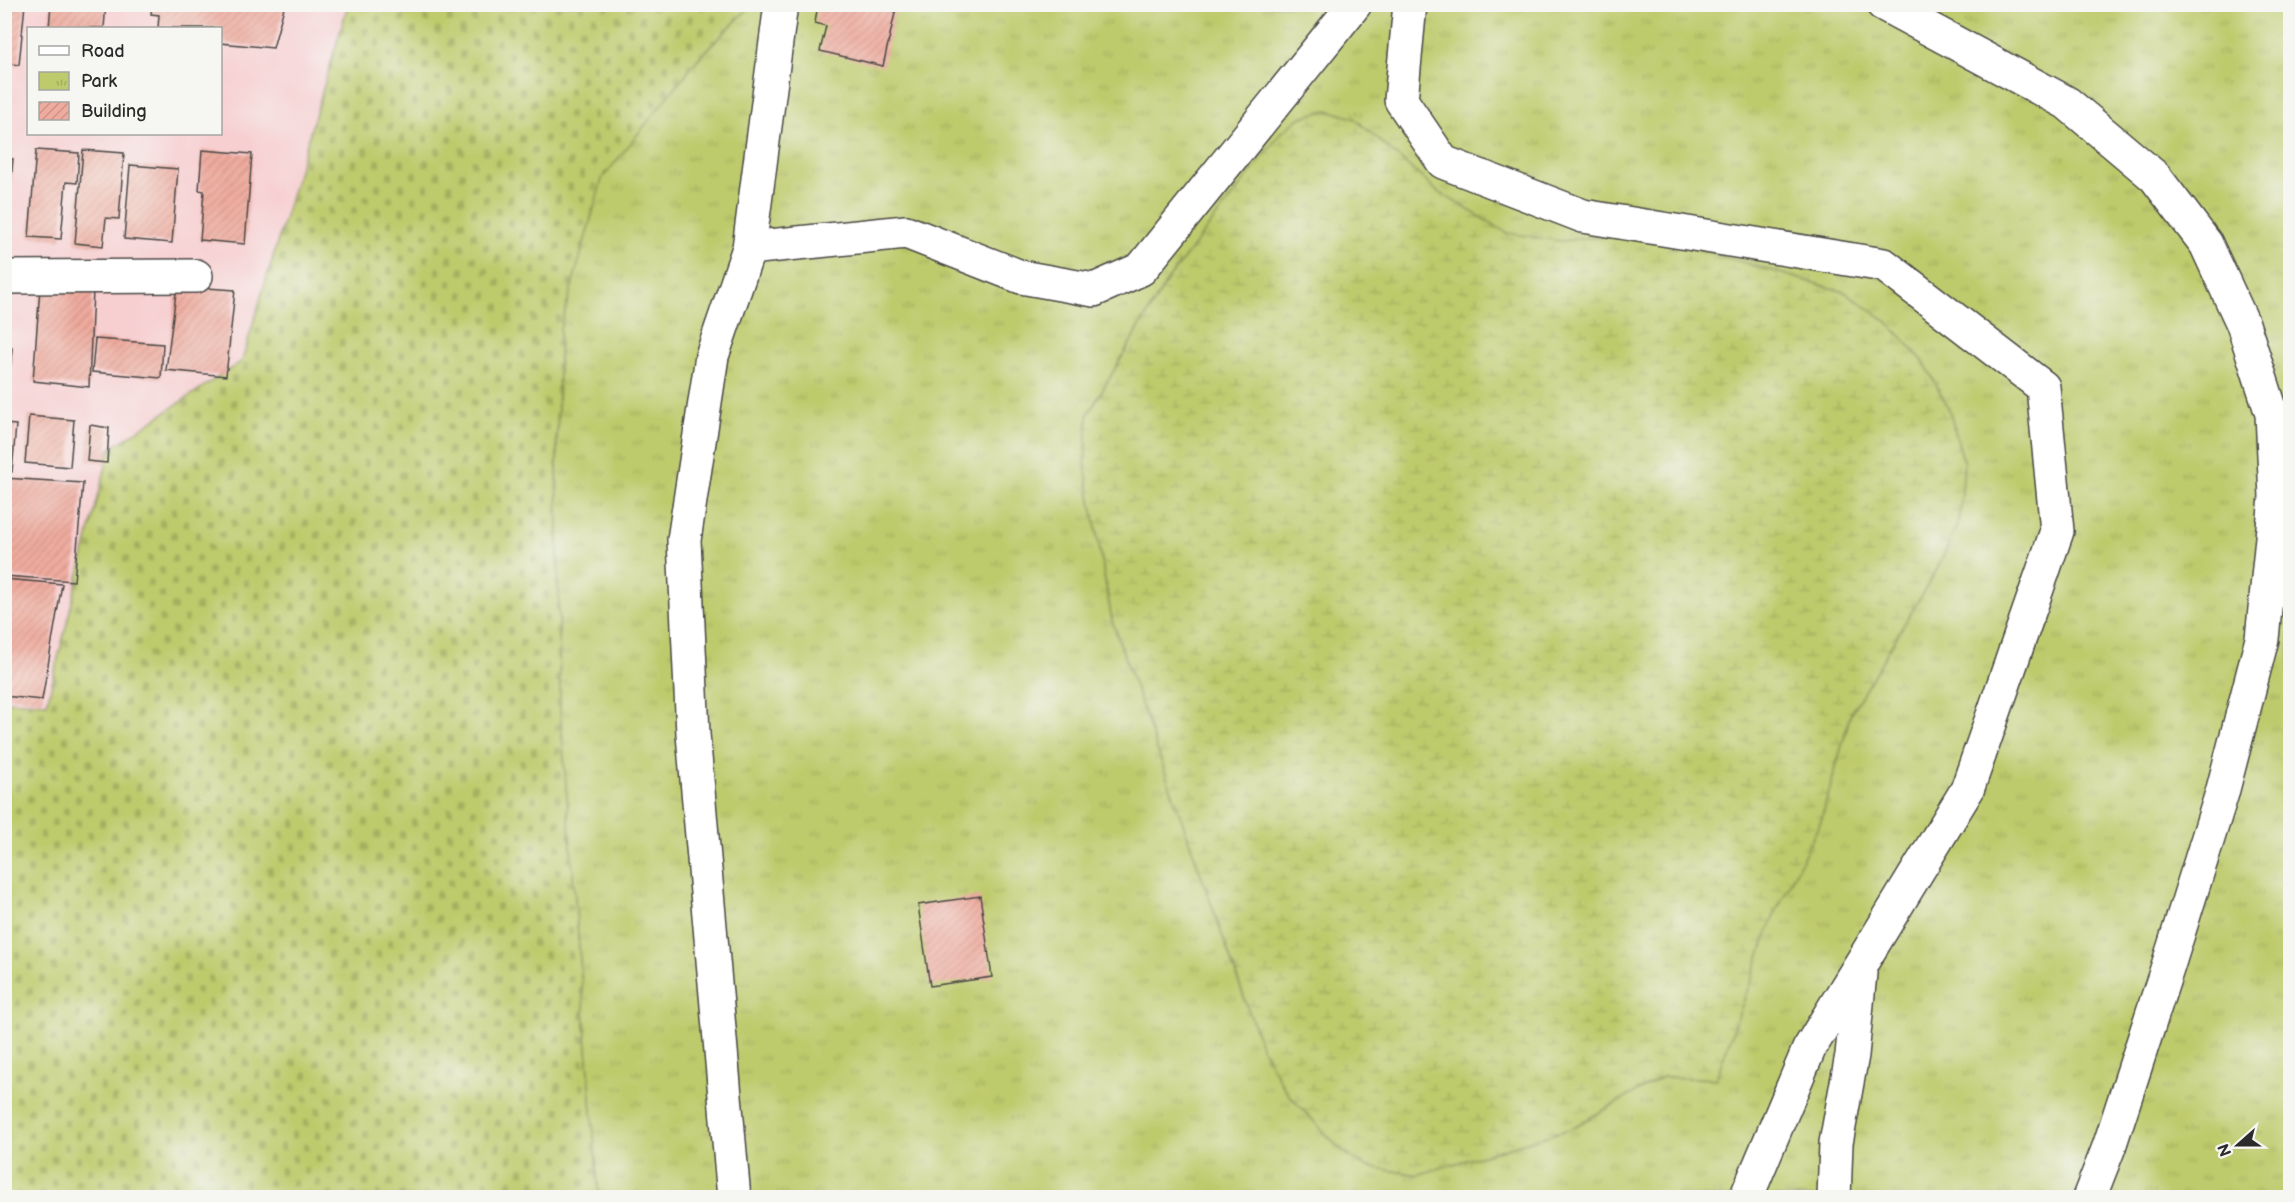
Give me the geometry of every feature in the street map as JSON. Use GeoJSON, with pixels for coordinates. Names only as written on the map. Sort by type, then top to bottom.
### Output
{"type":"FeatureCollection","features":[{"type":"Feature","properties":{"kind":"street"},"geometry":{"type":"LineString","coordinates":[[734,1197],[693,734],[684,540],[712,356],[749,248],[781,4]]}},
{"type":"Feature","properties":{"kind":"street"},"geometry":{"type":"LineString","coordinates":[[749,248],[906,232],[1021,277],[1094,290],[1141,269],[1355,4]]}},
{"type":"Feature","properties":{"kind":"street"},"geometry":{"type":"LineString","coordinates":[[1410,4],[1401,100],[1443,162],[1583,216],[1884,265],[2043,387],[2057,531],[1967,790],[1809,1048],[1746,1197]]}},
{"type":"Feature","properties":{"kind":"street"},"geometry":{"type":"LineString","coordinates":[[1883,4],[2067,103],[2155,177],[2206,244],[2243,324],[2272,414],[2276,497],[2262,639],[2222,793],[2109,1147],[2089,1197]]}},
{"type":"Feature","properties":{"kind":"street"},"geometry":{"type":"LineString","coordinates":[[4,277],[196,276]]}},
{"type":"Feature","properties":{"kind":"street"},"geometry":{"type":"LineString","coordinates":[[1834,1197],[1836,1143],[1852,1055],[1861,964]]}},
{"type":"Feature","properties":{"kind":"shaded area"},"geometry":{"type":"Polygon","coordinates":[[[4,5],[348,5],[242,361],[110,449],[47,703],[5,701],[4,5]]]}},
{"type":"Feature","properties":{"kind":"green space"},"geometry":{"type":"Polygon","coordinates":[[[348,5],[752,5],[697,60],[560,329],[557,444],[560,709],[599,1197],[5,1197],[4,701],[47,703],[110,449],[242,361],[348,5]]]}},
{"type":"Feature","properties":{"kind":"green space"},"geometry":{"type":"Polygon","coordinates":[[[752,5],[2290,5],[2290,1197],[599,1198],[560,709],[557,444],[560,329],[602,179],[697,60],[752,5]],[[1327,110],[1301,117],[1281,133],[1168,279],[1088,414],[1085,466],[1112,621],[1262,1049],[1287,1093],[1342,1151],[1364,1166],[1417,1175],[1570,1129],[1663,1077],[1716,1079],[1773,918],[1821,821],[1851,713],[1938,568],[1960,518],[1964,463],[1949,409],[1924,362],[1888,322],[1845,292],[1639,232],[1561,241],[1507,233],[1437,191],[1354,118],[1327,110]]]}},
{"type":"Feature","properties":{"kind":"green space"},"geometry":{"type":"Polygon","coordinates":[[[1327,110],[1354,118],[1437,191],[1639,232],[1845,292],[1888,322],[1924,362],[1949,409],[1964,463],[1960,518],[1938,568],[1851,713],[1821,821],[1773,919],[1716,1079],[1663,1077],[1570,1129],[1418,1175],[1364,1166],[1342,1151],[1287,1093],[1262,1049],[1112,621],[1085,466],[1088,414],[1168,279],[1281,133],[1301,117],[1327,110]]]}},
{"type":"Feature","properties":{"kind":"building"},"geometry":{"type":"Polygon","coordinates":[[[4,4],[25,4],[19,65],[4,63],[4,4]]]}},
{"type":"Feature","properties":{"kind":"building"},"geometry":{"type":"Polygon","coordinates":[[[51,4],[106,4],[104,27],[49,27],[51,4]]]}},
{"type":"Feature","properties":{"kind":"building"},"geometry":{"type":"Polygon","coordinates":[[[152,4],[285,4],[273,48],[222,43],[222,27],[158,27],[159,15],[151,14],[152,4]]]}},
{"type":"Feature","properties":{"kind":"building"},"geometry":{"type":"Polygon","coordinates":[[[818,4],[897,4],[883,66],[820,51],[826,26],[815,23],[818,4]]]}},
{"type":"Feature","properties":{"kind":"building"},"geometry":{"type":"Polygon","coordinates":[[[36,150],[79,153],[77,183],[66,182],[61,239],[29,237],[36,150]]]}},
{"type":"Feature","properties":{"kind":"building"},"geometry":{"type":"Polygon","coordinates":[[[83,150],[124,153],[119,219],[106,218],[103,246],[75,243],[83,150]]]}},
{"type":"Feature","properties":{"kind":"building"},"geometry":{"type":"Polygon","coordinates":[[[202,150],[252,154],[245,244],[200,240],[204,191],[199,190],[202,150]]]}},
{"type":"Feature","properties":{"kind":"building"},"geometry":{"type":"Polygon","coordinates":[[[4,158],[13,159],[7,226],[4,225],[4,158]]]}},
{"type":"Feature","properties":{"kind":"building"},"geometry":{"type":"Polygon","coordinates":[[[130,165],[178,169],[172,243],[124,239],[130,165]]]}},
{"type":"Feature","properties":{"kind":"building"},"geometry":{"type":"Polygon","coordinates":[[[177,286],[235,290],[226,376],[166,370],[177,286]]]}},
{"type":"Feature","properties":{"kind":"building"},"geometry":{"type":"Polygon","coordinates":[[[40,288],[93,290],[89,387],[33,381],[40,288]]]}},
{"type":"Feature","properties":{"kind":"building"},"geometry":{"type":"Polygon","coordinates":[[[95,339],[163,344],[161,378],[92,372],[95,339]]]}},
{"type":"Feature","properties":{"kind":"building"},"geometry":{"type":"Polygon","coordinates":[[[4,348],[12,348],[10,371],[4,371],[4,348]]]}},
{"type":"Feature","properties":{"kind":"building"},"geometry":{"type":"Polygon","coordinates":[[[29,416],[74,420],[70,467],[25,463],[29,416]]]}},
{"type":"Feature","properties":{"kind":"building"},"geometry":{"type":"Polygon","coordinates":[[[4,424],[16,425],[12,472],[4,471],[4,424]]]}},
{"type":"Feature","properties":{"kind":"building"},"geometry":{"type":"Polygon","coordinates":[[[90,425],[109,428],[107,463],[87,461],[90,425]]]}},
{"type":"Feature","properties":{"kind":"building"},"geometry":{"type":"Polygon","coordinates":[[[4,478],[83,483],[74,581],[4,576],[4,478]]]}},
{"type":"Feature","properties":{"kind":"building"},"geometry":{"type":"Polygon","coordinates":[[[4,579],[62,584],[42,700],[4,696],[4,579]]]}},
{"type":"Feature","properties":{"kind":"building"},"geometry":{"type":"Polygon","coordinates":[[[980,896],[992,977],[930,986],[918,905],[980,896]]]}}]}
